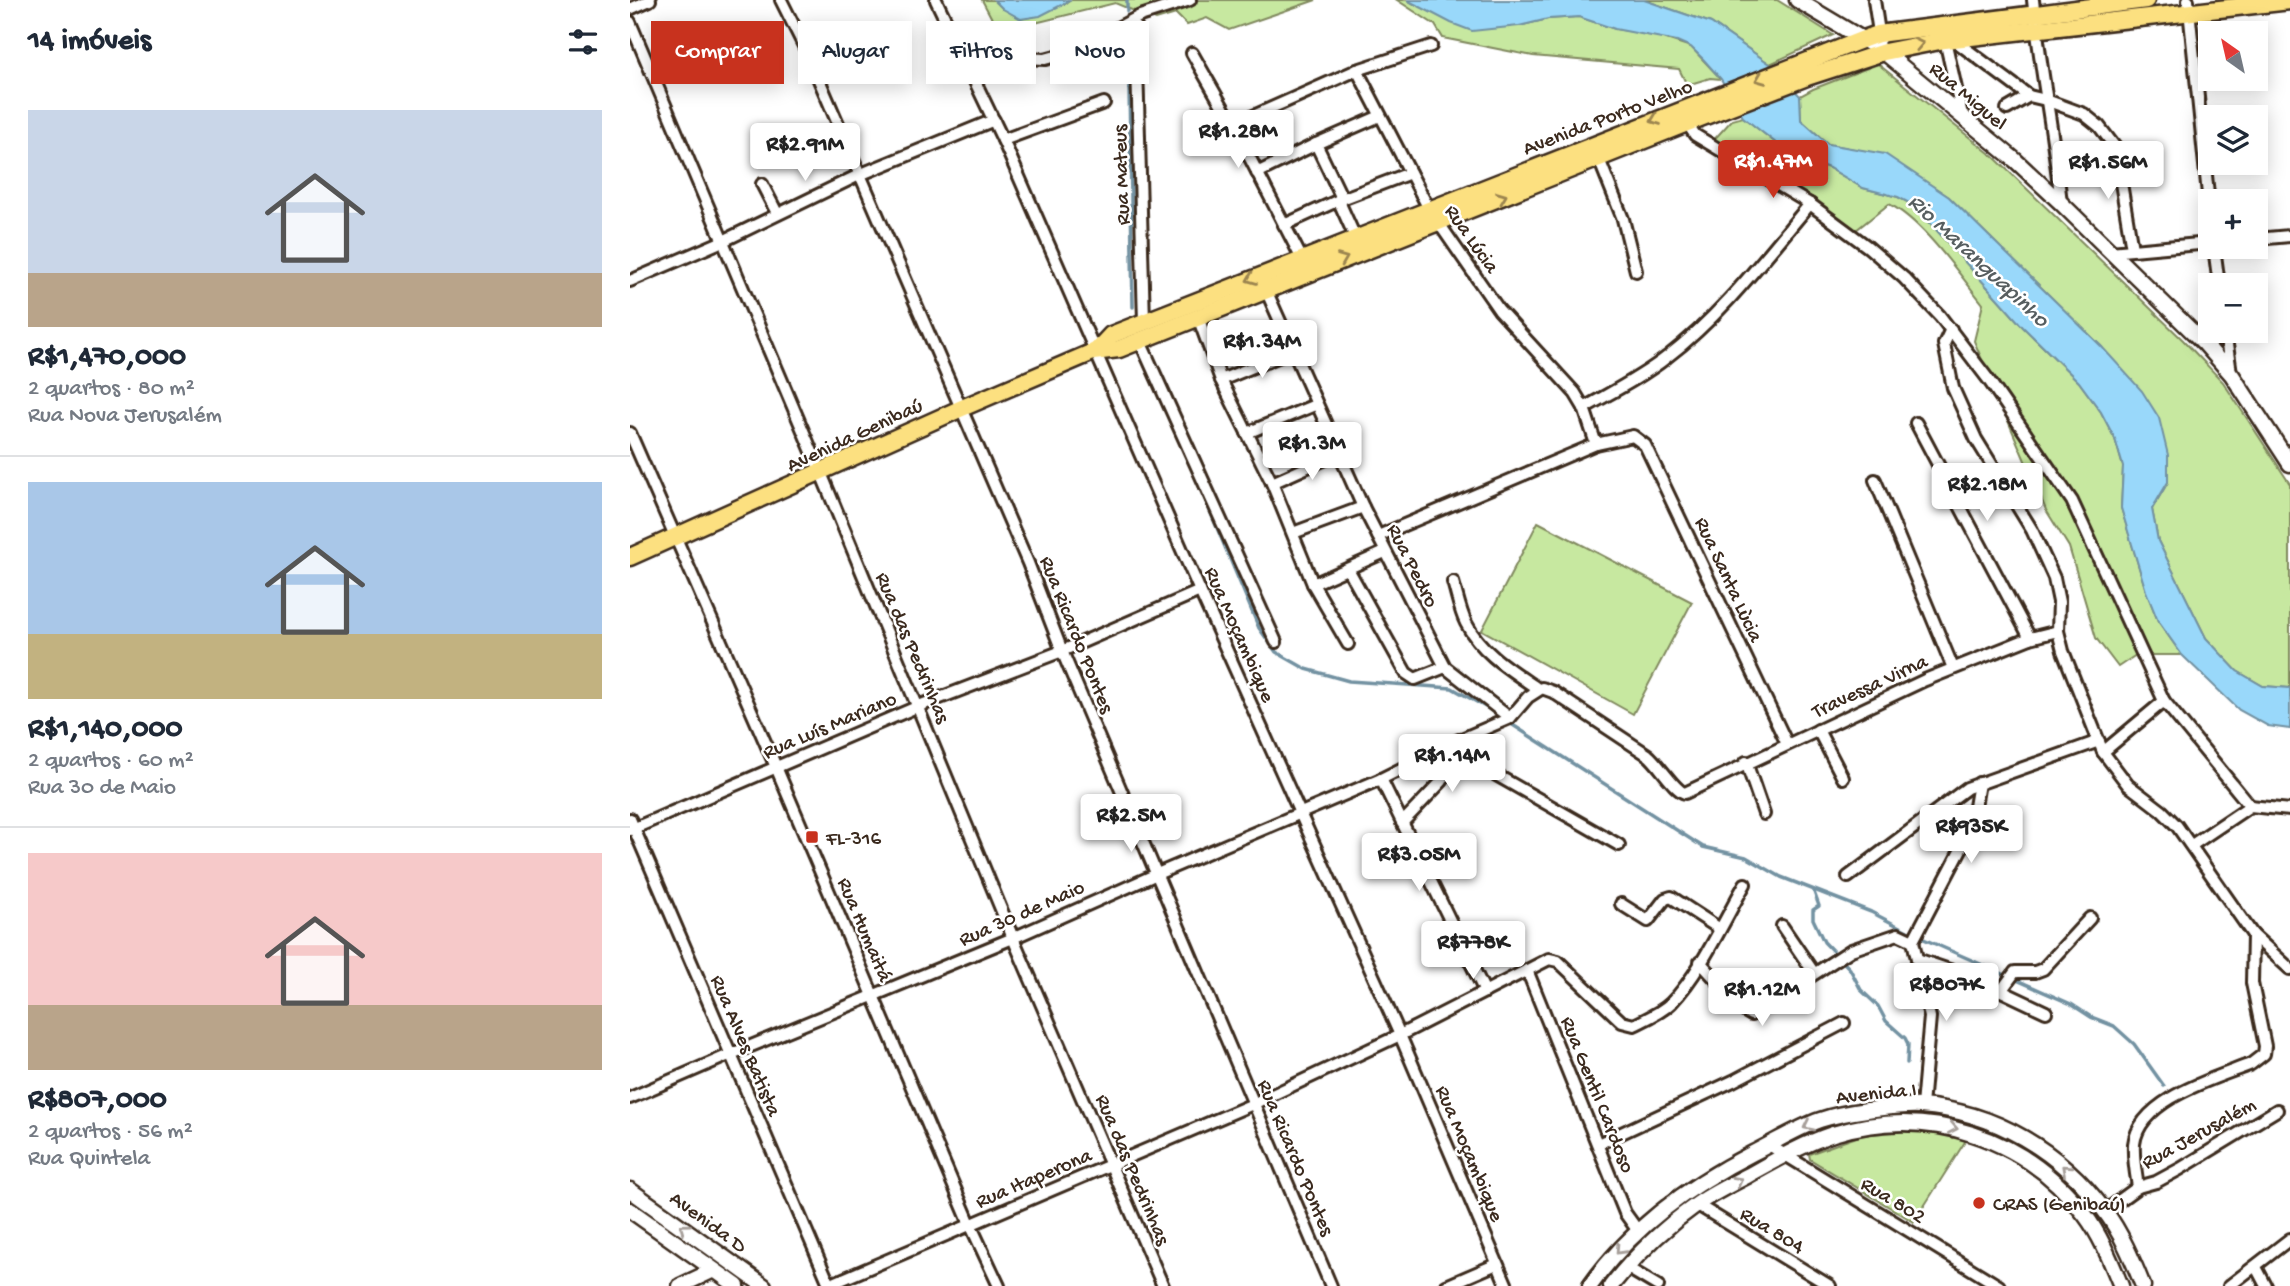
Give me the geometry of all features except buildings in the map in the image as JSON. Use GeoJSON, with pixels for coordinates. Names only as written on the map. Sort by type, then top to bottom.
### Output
{"type":"FeatureCollection","features":[{"type":"Feature","properties":{"kind":"main road"},"geometry":{"type":"LineString","coordinates":[[1804,70],[1871,37],[2146,0]]}},
{"type":"Feature","properties":{"kind":"main road"},"geometry":{"type":"LineString","coordinates":[[1804,70],[1950,40],[2034,14],[2290,1]]}},
{"type":"Feature","properties":{"kind":"main road","name":"Avenida Porto Velho"},"geometry":{"type":"LineString","coordinates":[[1434,215],[1804,70]]}},
{"type":"Feature","properties":{"kind":"main road","name":"Avenida Porto Velho"},"geometry":{"type":"LineString","coordinates":[[1434,215],[1599,159],[1687,122],[1728,100]]}},
{"type":"Feature","properties":{"kind":"main road","name":"Avenida Genibaú"},"geometry":{"type":"LineString","coordinates":[[1096,351],[1111,335],[1305,266],[1434,215]]}},
{"type":"Feature","properties":{"kind":"main road","name":"Avenida Genibaú"},"geometry":{"type":"LineString","coordinates":[[630,557],[1096,351],[1119,349],[1266,290],[1355,237],[1434,215]]}},
{"type":"Feature","properties":{"kind":"street"},"geometry":{"type":"LineString","coordinates":[[630,9],[650,0]]}},
{"type":"Feature","properties":{"kind":"street","name":"Rua Ricardo Pontes"},"geometry":{"type":"LineString","coordinates":[[781,0],[807,52],[962,408],[1331,1286]]}},
{"type":"Feature","properties":{"kind":"street","name":"Rua Moçambique"},"geometry":{"type":"LineString","coordinates":[[936,0],[947,21]]}},
{"type":"Feature","properties":{"kind":"street"},"geometry":{"type":"LineString","coordinates":[[1036,59],[1045,59],[1074,51],[1140,16],[1190,0]]}},
{"type":"Feature","properties":{"kind":"street","name":"Rua Miguel"},"geometry":{"type":"LineString","coordinates":[[1797,0],[1871,37],[1884,52],[1962,115],[2061,203],[2204,343],[2232,375],[2290,464]]}},
{"type":"Feature","properties":{"kind":"street"},"geometry":{"type":"LineString","coordinates":[[1871,37],[1874,0]]}},
{"type":"Feature","properties":{"kind":"street"},"geometry":{"type":"LineString","coordinates":[[2188,6],[2207,189]]}},
{"type":"Feature","properties":{"kind":"street"},"geometry":{"type":"LineString","coordinates":[[2034,14],[2055,145],[2061,203]]}},
{"type":"Feature","properties":{"kind":"street","name":"Rua das Pedrinhas"},"geometry":{"type":"LineString","coordinates":[[630,22],[919,706],[1013,938],[1163,1286]]}},
{"type":"Feature","properties":{"kind":"street"},"geometry":{"type":"LineString","coordinates":[[1950,40],[2029,96],[2084,114],[2095,122],[2115,147],[2132,249]]}},
{"type":"Feature","properties":{"kind":"street"},"geometry":{"type":"LineString","coordinates":[[1950,40],[1962,115]]}},
{"type":"Feature","properties":{"kind":"street"},"geometry":{"type":"LineString","coordinates":[[1233,125],[1357,70],[1431,46]]}},
{"type":"Feature","properties":{"kind":"street"},"geometry":{"type":"LineString","coordinates":[[1192,53],[1233,125],[1305,266]]}},
{"type":"Feature","properties":{"kind":"street","name":"Rua Lúcia"},"geometry":{"type":"LineString","coordinates":[[1357,70],[1409,173],[1434,215],[1499,310],[1565,380],[1584,408]]}},
{"type":"Feature","properties":{"kind":"street","name":"Rua Moçambique"},"geometry":{"type":"LineString","coordinates":[[977,84],[1200,591],[1400,1035],[1507,1286]]}},
{"type":"Feature","properties":{"kind":"street","name":"Rua Mateus"},"geometry":{"type":"LineString","coordinates":[[1138,84],[1144,322]]}},
{"type":"Feature","properties":{"kind":"street"},"geometry":{"type":"LineString","coordinates":[[2007,109],[2029,96]]}},
{"type":"Feature","properties":{"kind":"street"},"geometry":{"type":"LineString","coordinates":[[1003,139],[1104,103]]}},
{"type":"Feature","properties":{"kind":"street"},"geometry":{"type":"LineString","coordinates":[[1257,173],[1380,116]]}},
{"type":"Feature","properties":{"kind":"street"},"geometry":{"type":"LineString","coordinates":[[630,281],[723,241],[859,175],[994,120]]}},
{"type":"Feature","properties":{"kind":"street"},"geometry":{"type":"LineString","coordinates":[[1687,122],[1695,135],[1810,204],[1868,247],[1904,278],[1951,329],[2072,500],[2164,701],[2250,806]]}},
{"type":"Feature","properties":{"kind":"street"},"geometry":{"type":"LineString","coordinates":[[1316,144],[1340,194],[1339,200],[1355,237]]}},
{"type":"Feature","properties":{"kind":"street"},"geometry":{"type":"LineString","coordinates":[[1599,159],[1623,219],[1636,271]]}},
{"type":"Feature","properties":{"kind":"street"},"geometry":{"type":"LineString","coordinates":[[1284,225],[1409,173]]}},
{"type":"Feature","properties":{"kind":"street"},"geometry":{"type":"LineString","coordinates":[[762,184],[777,213]]}},
{"type":"Feature","properties":{"kind":"street"},"geometry":{"type":"LineString","coordinates":[[1378,536],[1596,444],[1584,408],[1666,358],[1690,338],[1748,277],[1810,204]]}},
{"type":"Feature","properties":{"kind":"street"},"geometry":{"type":"LineString","coordinates":[[2268,238],[2290,236]]}},
{"type":"Feature","properties":{"kind":"street"},"geometry":{"type":"LineString","coordinates":[[2110,252],[2198,244]]}},
{"type":"Feature","properties":{"kind":"street","name":"Rua Pedro"},"geometry":{"type":"LineString","coordinates":[[1266,290],[1363,508],[1445,667],[1510,718]]}},
{"type":"Feature","properties":{"kind":"street"},"geometry":{"type":"LineString","coordinates":[[1198,317],[1221,380],[1272,482],[1314,584],[1348,644]]}},
{"type":"Feature","properties":{"kind":"street"},"geometry":{"type":"LineString","coordinates":[[1951,329],[1944,344],[1953,388],[1976,439],[2032,530],[2054,578],[2059,602],[2058,631],[2073,679],[2101,747],[2128,785],[2169,817],[2192,845],[2253,935],[2290,969]]}},
{"type":"Feature","properties":{"kind":"street"},"geometry":{"type":"LineString","coordinates":[[1140,341],[1276,642]]}},
{"type":"Feature","properties":{"kind":"street"},"geometry":{"type":"LineString","coordinates":[[2227,343],[2232,375]]}},
{"type":"Feature","properties":{"kind":"street"},"geometry":{"type":"LineString","coordinates":[[1221,380],[1292,351]]}},
{"type":"Feature","properties":{"kind":"street"},"geometry":{"type":"LineString","coordinates":[[1248,433],[1315,405]]}},
{"type":"Feature","properties":{"kind":"street"},"geometry":{"type":"LineString","coordinates":[[1916,423],[2030,638]]}},
{"type":"Feature","properties":{"kind":"street","name":"Rua Humaitá"},"geometry":{"type":"LineString","coordinates":[[630,433],[999,1286]]}},
{"type":"Feature","properties":{"kind":"street","name":"Rua Santa Lùcia"},"geometry":{"type":"LineString","coordinates":[[1596,444],[1633,436],[1645,445],[1787,744]]}},
{"type":"Feature","properties":{"kind":"street"},"geometry":{"type":"LineString","coordinates":[[1272,482],[1339,453]]}},
{"type":"Feature","properties":{"kind":"street"},"geometry":{"type":"LineString","coordinates":[[1875,480],[1954,668]]}},
{"type":"Feature","properties":{"kind":"street"},"geometry":{"type":"LineString","coordinates":[[1293,533],[1363,508]]}},
{"type":"Feature","properties":{"kind":"street"},"geometry":{"type":"LineString","coordinates":[[1314,584],[1385,552]]}},
{"type":"Feature","properties":{"kind":"street"},"geometry":{"type":"LineString","coordinates":[[1348,569],[1406,673],[1415,679],[1445,667]]}},
{"type":"Feature","properties":{"kind":"street"},"geometry":{"type":"LineString","coordinates":[[1453,582],[1465,622],[1474,637],[1494,657],[1538,689]]}},
{"type":"Feature","properties":{"kind":"street","name":"Rua Luís Mariano"},"geometry":{"type":"LineString","coordinates":[[631,826],[919,706],[1062,651],[1200,591]]}},
{"type":"Feature","properties":{"kind":"street","name":"Travessa Virna"},"geometry":{"type":"LineString","coordinates":[[1538,689],[1547,688],[1648,755],[1681,793],[1954,668],[2030,638],[2058,631]]}},
{"type":"Feature","properties":{"kind":"street","name":"Rua 30 de Maio"},"geometry":{"type":"LineString","coordinates":[[630,1098],[1013,938],[1458,746],[1510,718],[1538,689]]}},
{"type":"Feature","properties":{"kind":"street"},"geometry":{"type":"LineString","coordinates":[[1849,877],[1954,796],[1979,783],[2101,747],[2164,701]]}},
{"type":"Feature","properties":{"kind":"street"},"geometry":{"type":"LineString","coordinates":[[1818,730],[1843,778]]}},
{"type":"Feature","properties":{"kind":"street"},"geometry":{"type":"LineString","coordinates":[[1402,823],[1442,781],[1458,746],[1619,845]]}},
{"type":"Feature","properties":{"kind":"street"},"geometry":{"type":"LineString","coordinates":[[1746,762],[1764,814]]}},
{"type":"Feature","properties":{"kind":"street"},"geometry":{"type":"LineString","coordinates":[[1381,779],[1485,992]]}},
{"type":"Feature","properties":{"kind":"street"},"geometry":{"type":"LineString","coordinates":[[1922,1106],[1930,1017],[1914,937],[1971,830],[1979,783]]}},
{"type":"Feature","properties":{"kind":"street"},"geometry":{"type":"LineString","coordinates":[[2192,845],[2250,806],[2290,810]]}},
{"type":"Feature","properties":{"kind":"street","name":"Rua Alves Batista"},"geometry":{"type":"LineString","coordinates":[[631,826],[829,1286]]}},
{"type":"Feature","properties":{"kind":"street"},"geometry":{"type":"LineString","coordinates":[[1745,884],[1700,962],[1751,1016],[1857,947],[1895,935],[1914,937]]}},
{"type":"Feature","properties":{"kind":"street"},"geometry":{"type":"LineString","coordinates":[[1621,904],[1648,921],[1665,899],[1671,897],[1720,929]]}},
{"type":"Feature","properties":{"kind":"street"},"geometry":{"type":"LineString","coordinates":[[2001,991],[2011,975],[2018,972],[2035,972],[2048,966],[2090,918]]}},
{"type":"Feature","properties":{"kind":"street"},"geometry":{"type":"LineString","coordinates":[[1782,926],[1814,973]]}},
{"type":"Feature","properties":{"kind":"street"},"geometry":{"type":"LineString","coordinates":[[2138,1187],[2134,1144],[2137,1130],[2150,1113],[2167,1100],[2251,1064],[2263,1054],[2265,1046],[2252,983],[2253,935]]}},
{"type":"Feature","properties":{"kind":"street","name":"Rua Itaperona"},"geometry":{"type":"LineString","coordinates":[[829,1286],[1253,1104],[1553,959],[1627,1025],[1634,1025],[1671,1003],[1700,962]]}},
{"type":"Feature","properties":{"kind":"street"},"geometry":{"type":"LineString","coordinates":[[1917,959],[1946,967],[2046,1012]]}},
{"type":"Feature","properties":{"kind":"street","name":"Rua Gentil Cardoso"},"geometry":{"type":"LineString","coordinates":[[1527,970],[1625,1213],[1638,1231]]}},
{"type":"Feature","properties":{"kind":"street"},"geometry":{"type":"LineString","coordinates":[[1598,1144],[1733,1081],[1844,1023]]}},
{"type":"Feature","properties":{"kind":"street","name":"Avenida I"},"geometry":{"type":"LineString","coordinates":[[1590,1286],[1638,1231],[1684,1193],[1769,1145],[1821,1120],[1899,1106],[1922,1106],[1974,1115],[2035,1143],[2068,1170],[2105,1211],[2143,1286]]}},
{"type":"Feature","properties":{"kind":"street","name":"Rua Jerusalém"},"geometry":{"type":"LineString","coordinates":[[2105,1211],[2138,1187],[2180,1169],[2277,1110]]}},
{"type":"Feature","properties":{"kind":"street","name":"Avenida I"},"geometry":{"type":"LineString","coordinates":[[1611,1286],[1626,1267],[1696,1204],[1785,1155],[1831,1135],[1880,1125],[1921,1123],[1957,1128],[1983,1136],[2011,1151],[2050,1178],[2071,1198],[2101,1241],[2121,1286]]}},
{"type":"Feature","properties":{"kind":"street","name":"Rua 802"},"geometry":{"type":"LineString","coordinates":[[1769,1145],[1999,1286]]}},
{"type":"Feature","properties":{"kind":"street","name":"Avenida D"},"geometry":{"type":"LineString","coordinates":[[630,1190],[764,1286]]}},
{"type":"Feature","properties":{"kind":"street","name":"Rua 804"},"geometry":{"type":"LineString","coordinates":[[1696,1204],[1830,1286]]}},
{"type":"Feature","properties":{"kind":"street","name":"Avenida D"},"geometry":{"type":"LineString","coordinates":[[630,1210],[714,1270],[727,1284]]}},
{"type":"Feature","properties":{"kind":"street"},"geometry":{"type":"LineString","coordinates":[[2229,1286],[2290,1240]]}},
{"type":"Feature","properties":{"kind":"street"},"geometry":{"type":"LineString","coordinates":[[1446,1286],[1497,1264]]}},
{"type":"Feature","properties":{"kind":"street"},"geometry":{"type":"LineString","coordinates":[[727,1284],[738,1267]]}},
{"type":"Feature","properties":{"kind":"street"},"geometry":{"type":"LineString","coordinates":[[1626,1267],[1658,1286]]}},
{"type":"Feature","properties":{"kind":"street"},"geometry":{"type":"LineString","coordinates":[[2256,1267],[2266,1286]]}},
{"type":"Feature","properties":{"kind":"street"},"geometry":{"type":"LineString","coordinates":[[680,1286],[714,1270]]}},
{"type":"Feature","properties":{"kind":"green space"},"geometry":{"type":"Polygon","coordinates":[[[982,0],[994,0],[1003,9],[1065,4],[1071,0],[1316,0],[1229,30],[1207,18],[1187,25],[1176,14],[1156,20],[1115,3],[1036,23],[993,21],[982,0]]]}},
{"type":"Feature","properties":{"kind":"green space"},"geometry":{"type":"Polygon","coordinates":[[[1397,0],[1519,26],[1548,19],[1579,17],[1615,29],[1654,35],[1691,47],[1721,79],[1710,78],[1687,85],[1679,69],[1533,56],[1443,38],[1435,25],[1397,0]]]}},
{"type":"Feature","properties":{"kind":"green space"},"geometry":{"type":"Polygon","coordinates":[[[1644,0],[1777,0],[1833,35],[1770,64],[1711,23],[1644,0]]]}},
{"type":"Feature","properties":{"kind":"green space"},"geometry":{"type":"Polygon","coordinates":[[[1878,64],[1994,157],[2223,382],[2290,484],[2290,688],[2263,686],[2237,671],[2206,638],[2158,541],[2152,509],[2168,482],[2102,347],[1949,197],[1885,155],[1828,144],[1801,120],[1800,96],[1878,64]]]}},
{"type":"Feature","properties":{"kind":"green space"},"geometry":{"type":"Polygon","coordinates":[[[1743,117],[1790,154],[1829,168],[1863,188],[1898,197],[1915,206],[2023,327],[2079,382],[2101,412],[2115,439],[2123,467],[2121,508],[2146,591],[2158,621],[2182,655],[2136,655],[2118,667],[2096,638],[2069,547],[2046,510],[1974,341],[1983,304],[1952,264],[1915,223],[1889,204],[1851,234],[1710,144],[1732,120],[1743,117]]]}},
{"type":"Feature","properties":{"kind":"green space"},"geometry":{"type":"Polygon","coordinates":[[[1538,522],[1692,602],[1633,714],[1482,630],[1538,522]]]}},
{"type":"Feature","properties":{"kind":"green space"},"geometry":{"type":"Polygon","coordinates":[[[1924,1129],[1968,1137],[1914,1222],[1810,1159],[1809,1154],[1862,1135],[1924,1129]]]}},
{"type":"Feature","properties":{"kind":"water"},"geometry":{"type":"Polygon","coordinates":[[[994,0],[1071,0],[1040,16],[1021,19],[1003,9],[994,0]]]}},
{"type":"Feature","properties":{"kind":"water","name":"Rio Maranguapinho"},"geometry":{"type":"Polygon","coordinates":[[[1407,0],[1644,0],[1711,23],[1770,64],[1800,96],[1801,120],[1828,144],[1885,154],[1949,197],[2102,347],[2142,391],[2159,418],[2168,455],[2168,482],[2152,509],[2158,541],[2206,638],[2237,671],[2263,686],[2290,688],[2290,729],[2268,726],[2239,710],[2182,655],[2158,621],[2146,591],[2121,508],[2123,466],[2115,439],[2101,412],[2079,382],[2023,327],[1915,206],[1898,197],[1863,188],[1829,168],[1790,154],[1743,117],[1721,79],[1691,47],[1677,41],[1615,29],[1579,17],[1472,31],[1407,0]]]}},
{"type":"Feature","properties":{"kind":"waterway"},"geometry":{"type":"LineString","coordinates":[[1127,0],[1127,11]]}},
{"type":"Feature","properties":{"kind":"waterway"},"geometry":{"type":"LineString","coordinates":[[1129,84],[1133,307]]}},
{"type":"Feature","properties":{"kind":"waterway"},"geometry":{"type":"LineString","coordinates":[[1197,480],[1259,628],[1276,652],[1306,669],[1349,681],[1452,688],[1496,713]]}},
{"type":"Feature","properties":{"kind":"waterway"},"geometry":{"type":"LineString","coordinates":[[1508,722],[1703,847],[1746,857],[1781,877],[1871,912],[1917,936],[2071,1004],[2091,1017],[2114,1026],[2134,1044],[2164,1086]]}},
{"type":"Feature","properties":{"kind":"waterway"},"geometry":{"type":"LineString","coordinates":[[1814,892],[1819,906],[1813,910],[1813,919],[1824,942],[1850,969],[1861,990],[1878,1006],[1886,1021],[1905,1038],[1908,1044],[1907,1063]]}},
{"type":"Feature","properties":{"kind":"place","name":"FL-316"},"geometry":{"type":"Point","coordinates":[812,837]}},
{"type":"Feature","properties":{"kind":"place","name":"CRAS (Genibaú)"},"geometry":{"type":"Point","coordinates":[1979,1203]}}]}
